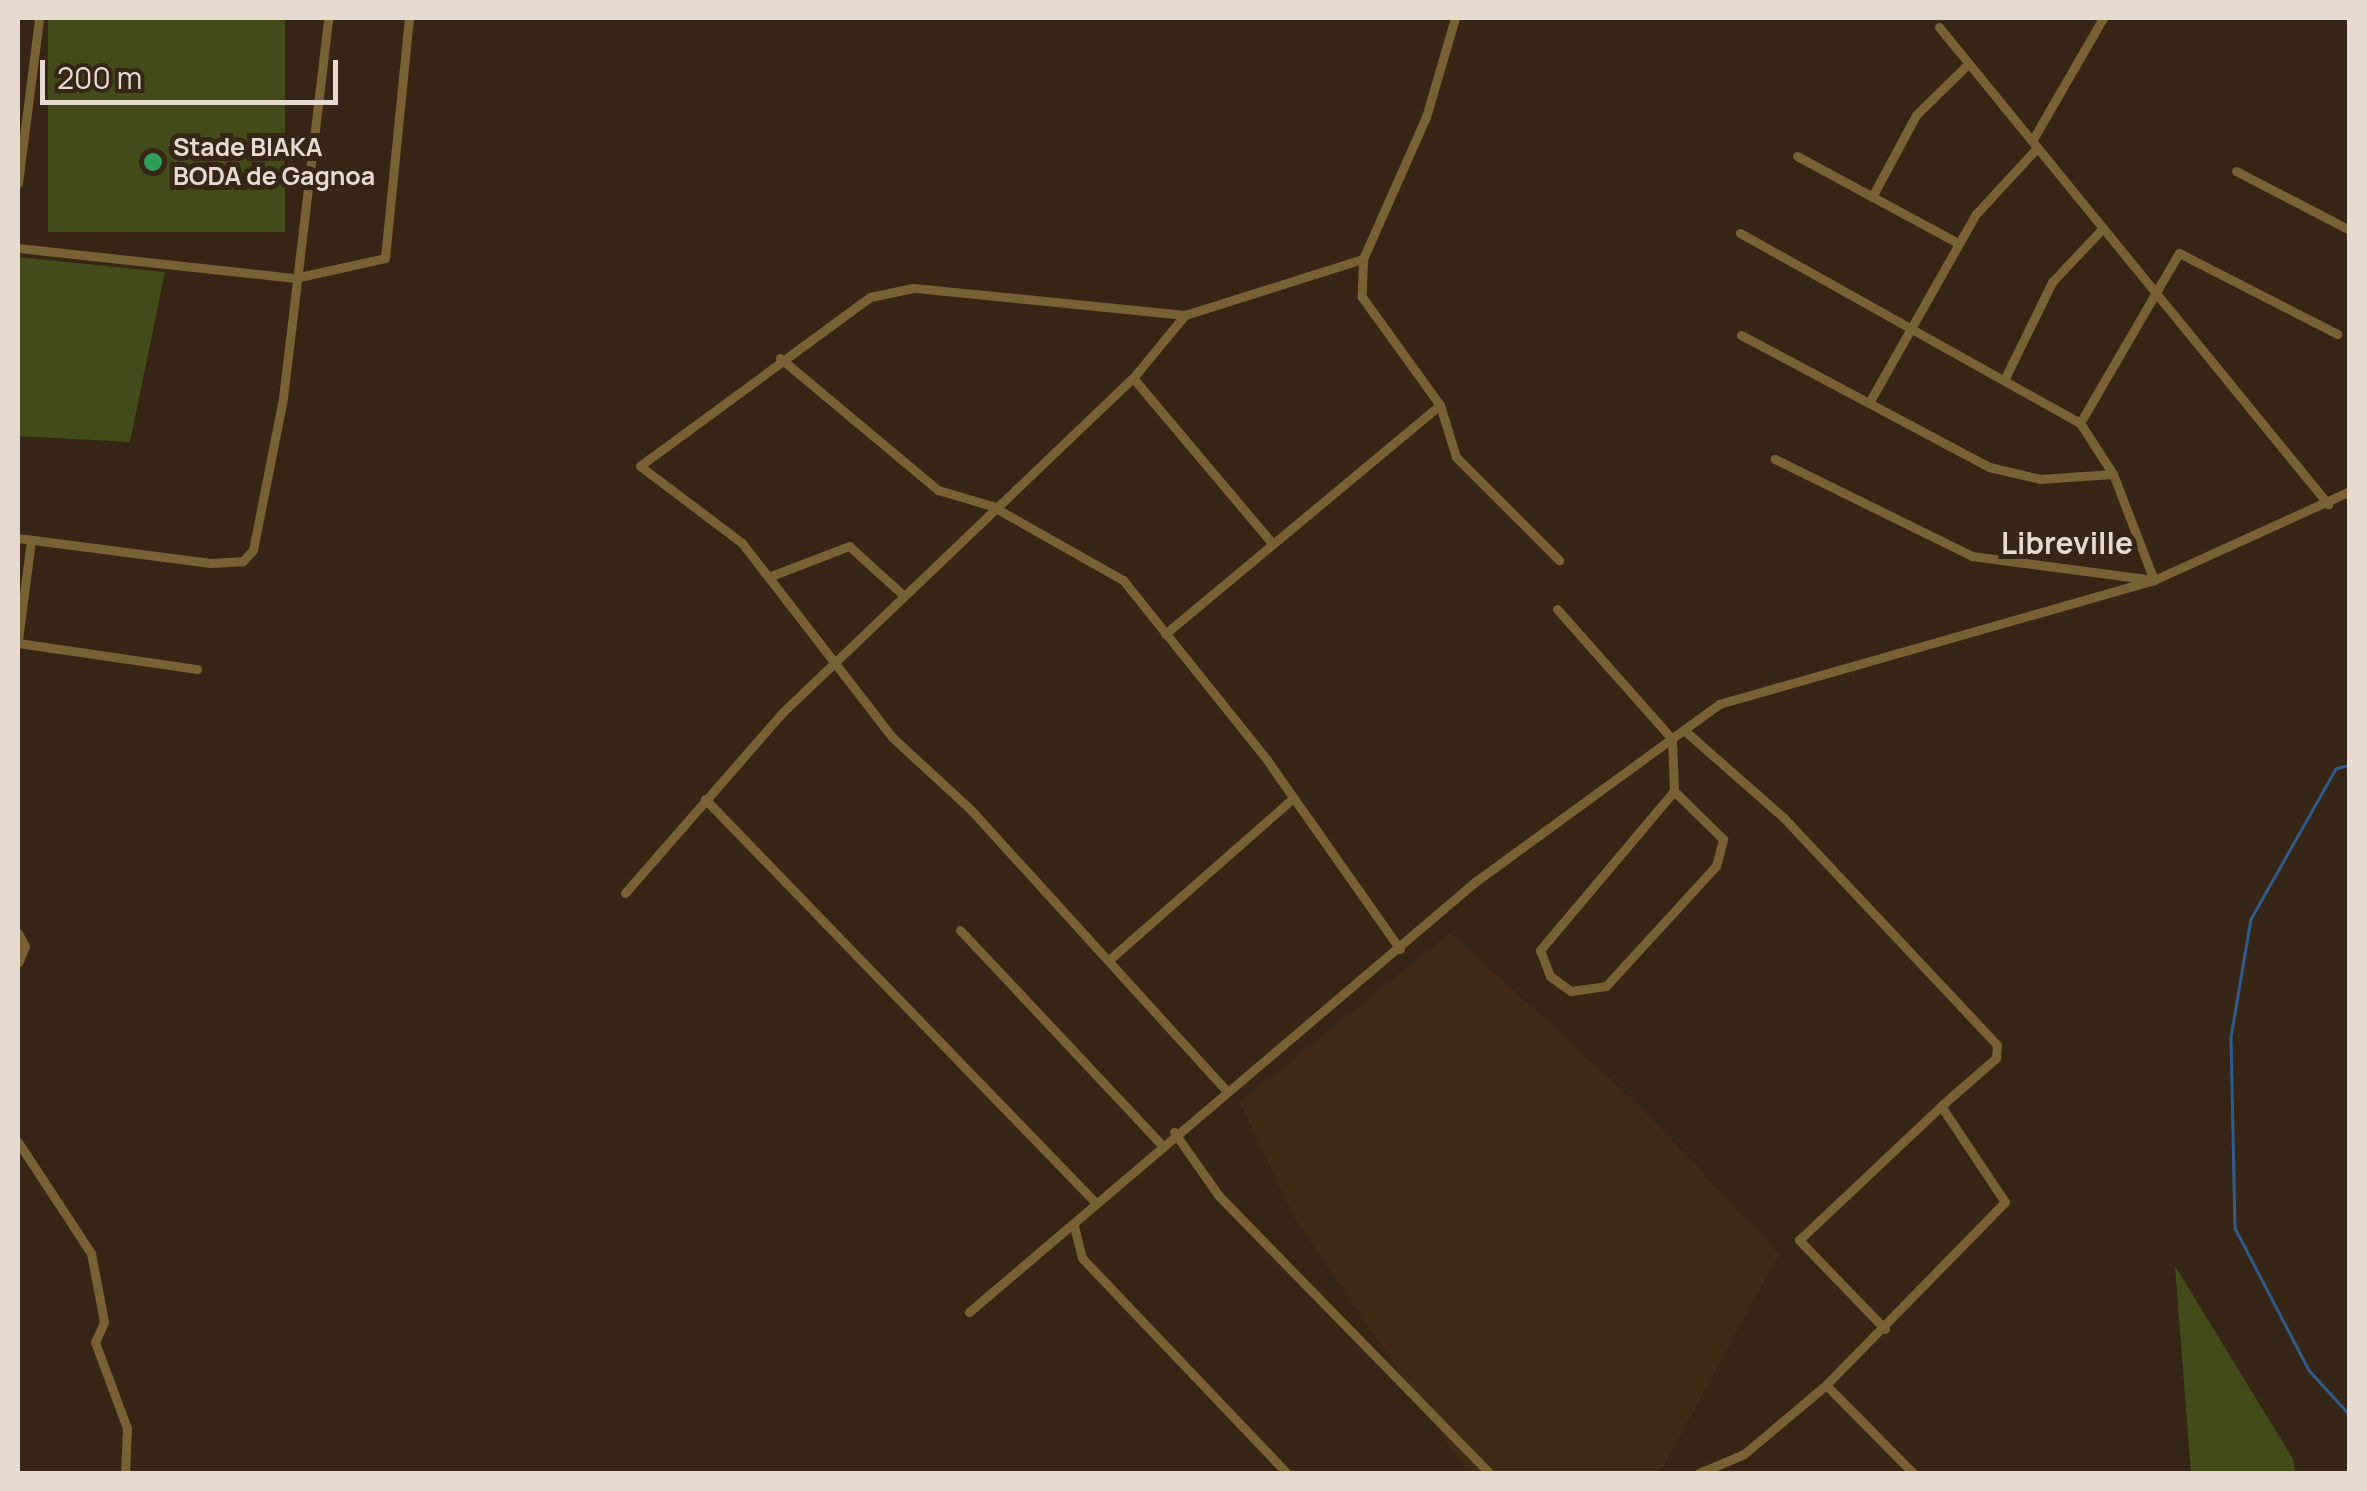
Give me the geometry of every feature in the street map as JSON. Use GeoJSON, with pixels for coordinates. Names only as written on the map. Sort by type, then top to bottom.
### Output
{"type":"FeatureCollection","features":[{"type":"Feature","properties":{"kind":"street"},"geometry":{"type":"LineString","coordinates":[[18,183],[38,18]]}},
{"type":"Feature","properties":{"kind":"street"},"geometry":{"type":"LineString","coordinates":[[18,538],[243,561],[263,530],[328,18]]}},
{"type":"Feature","properties":{"kind":"street"},"geometry":{"type":"LineString","coordinates":[[18,248],[295,278],[385,258],[409,18]]}},
{"type":"Feature","properties":{"kind":"street"},"geometry":{"type":"LineString","coordinates":[[1455,18],[1426,118],[1362,258],[1366,305],[1440,405],[1471,479],[1559,560]]}},
{"type":"Feature","properties":{"kind":"street"},"geometry":{"type":"LineString","coordinates":[[1870,401],[1958,243],[2035,145],[2103,18]]}},
{"type":"Feature","properties":{"kind":"street"},"geometry":{"type":"LineString","coordinates":[[1939,27],[2328,504]]}},
{"type":"Feature","properties":{"kind":"street"},"geometry":{"type":"LineString","coordinates":[[1872,197],[1916,115],[1967,66]]}},
{"type":"Feature","properties":{"kind":"street"},"geometry":{"type":"LineString","coordinates":[[18,95],[30,96]]}},
{"type":"Feature","properties":{"kind":"street"},"geometry":{"type":"LineString","coordinates":[[1797,156],[1958,243]]}},
{"type":"Feature","properties":{"kind":"street"},"geometry":{"type":"LineString","coordinates":[[2236,171],[2350,230]]}},
{"type":"Feature","properties":{"kind":"street"},"geometry":{"type":"LineString","coordinates":[[2006,376],[2052,282],[2102,228]]}},
{"type":"Feature","properties":{"kind":"street"},"geometry":{"type":"LineString","coordinates":[[1740,233],[1914,324],[2080,423],[2114,474],[2154,580]]}},
{"type":"Feature","properties":{"kind":"street"},"geometry":{"type":"LineString","coordinates":[[2080,423],[2179,253],[2337,334]]}},
{"type":"Feature","properties":{"kind":"street"},"geometry":{"type":"LineString","coordinates":[[1227,1091],[1110,958],[833,666],[771,576],[640,466],[780,358],[870,297],[913,288],[1185,315],[1362,258]]}},
{"type":"Feature","properties":{"kind":"street"},"geometry":{"type":"LineString","coordinates":[[625,892],[705,799],[833,666],[992,506],[1133,378],[1185,315]]}},
{"type":"Feature","properties":{"kind":"street"},"geometry":{"type":"LineString","coordinates":[[1741,335],[1989,467],[2040,479],[2114,474]]}},
{"type":"Feature","properties":{"kind":"street"},"geometry":{"type":"LineString","coordinates":[[780,358],[938,490],[992,506],[1122,580],[1400,950]]}},
{"type":"Feature","properties":{"kind":"street"},"geometry":{"type":"LineString","coordinates":[[1133,378],[1274,544]]}},
{"type":"Feature","properties":{"kind":"street"},"geometry":{"type":"LineString","coordinates":[[1165,634],[1440,405]]}},
{"type":"Feature","properties":{"kind":"street"},"geometry":{"type":"LineString","coordinates":[[1775,459],[1972,556],[2154,580]]}},
{"type":"Feature","properties":{"kind":"street"},"geometry":{"type":"LineString","coordinates":[[969,1312],[1074,1226],[1160,1143],[1400,950],[1534,836],[1719,704],[1773,682],[2154,580],[2328,504],[2350,490]]}},
{"type":"Feature","properties":{"kind":"street"},"geometry":{"type":"LineString","coordinates":[[30,540],[18,641],[197,669]]}},
{"type":"Feature","properties":{"kind":"street"},"geometry":{"type":"LineString","coordinates":[[771,576],[849,546],[903,595]]}},
{"type":"Feature","properties":{"kind":"street"},"geometry":{"type":"LineString","coordinates":[[1557,608],[1672,739],[1674,792],[1543,942],[1542,966],[1571,991],[1606,986],[1716,866],[1723,839],[1674,792]]}},
{"type":"Feature","properties":{"kind":"street"},"geometry":{"type":"LineString","coordinates":[[1685,731],[1784,818],[1997,1045],[1996,1058],[1799,1240],[1885,1329]]}},
{"type":"Feature","properties":{"kind":"street"},"geometry":{"type":"LineString","coordinates":[[705,799],[1096,1203]]}},
{"type":"Feature","properties":{"kind":"street"},"geometry":{"type":"LineString","coordinates":[[1110,958],[1291,800]]}},
{"type":"Feature","properties":{"kind":"street"},"geometry":{"type":"LineString","coordinates":[[960,930],[1160,1143]]}},
{"type":"Feature","properties":{"kind":"street"},"geometry":{"type":"LineString","coordinates":[[18,933],[25,946],[18,964]]}},
{"type":"Feature","properties":{"kind":"street"},"geometry":{"type":"LineString","coordinates":[[1697,1474],[1744,1454],[1826,1385],[1885,1329],[2005,1202],[1941,1106]]}},
{"type":"Feature","properties":{"kind":"street"},"geometry":{"type":"LineString","coordinates":[[1174,1132],[1219,1196],[1490,1474]]}},
{"type":"Feature","properties":{"kind":"street"},"geometry":{"type":"LineString","coordinates":[[18,1142],[92,1253],[104,1322],[95,1342],[126,1428],[124,1474]]}},
{"type":"Feature","properties":{"kind":"street"},"geometry":{"type":"LineString","coordinates":[[1074,1226],[1082,1258],[1288,1474]]}},
{"type":"Feature","properties":{"kind":"street"},"geometry":{"type":"LineString","coordinates":[[1826,1385],[1914,1474]]}},
{"type":"Feature","properties":{"kind":"shaded area"},"geometry":{"type":"Polygon","coordinates":[[[1451,933],[1647,1113],[1779,1254],[1660,1473],[1468,1473],[1292,1214],[1240,1102],[1451,933]]]}},
{"type":"Feature","properties":{"kind":"green space","name":"Stade BIAKA BODA de Gagnoa"},"geometry":{"type":"Polygon","coordinates":[[[48,18],[285,18],[285,232],[48,232],[48,18]]]}},
{"type":"Feature","properties":{"kind":"green space"},"geometry":{"type":"Polygon","coordinates":[[[18,257],[165,272],[130,442],[18,436],[18,257]]]}},
{"type":"Feature","properties":{"kind":"green space"},"geometry":{"type":"Polygon","coordinates":[[[2175,1266],[2293,1459],[2295,1473],[2191,1473],[2175,1266]]]}},
{"type":"Feature","properties":{"kind":"waterway"},"geometry":{"type":"LineString","coordinates":[[2350,765],[2336,769],[2251,919],[2231,1037],[2235,1228],[2309,1370],[2350,1415]]}},
{"type":"Feature","properties":{"kind":"place","name":"Stade BIAKA BODA de Gagnoa"},"geometry":{"type":"Point","coordinates":[153,162]}},
{"type":"Feature","properties":{"kind":"district","name":"Libreville"},"geometry":{"type":"Point","coordinates":[2067,543]}}]}
